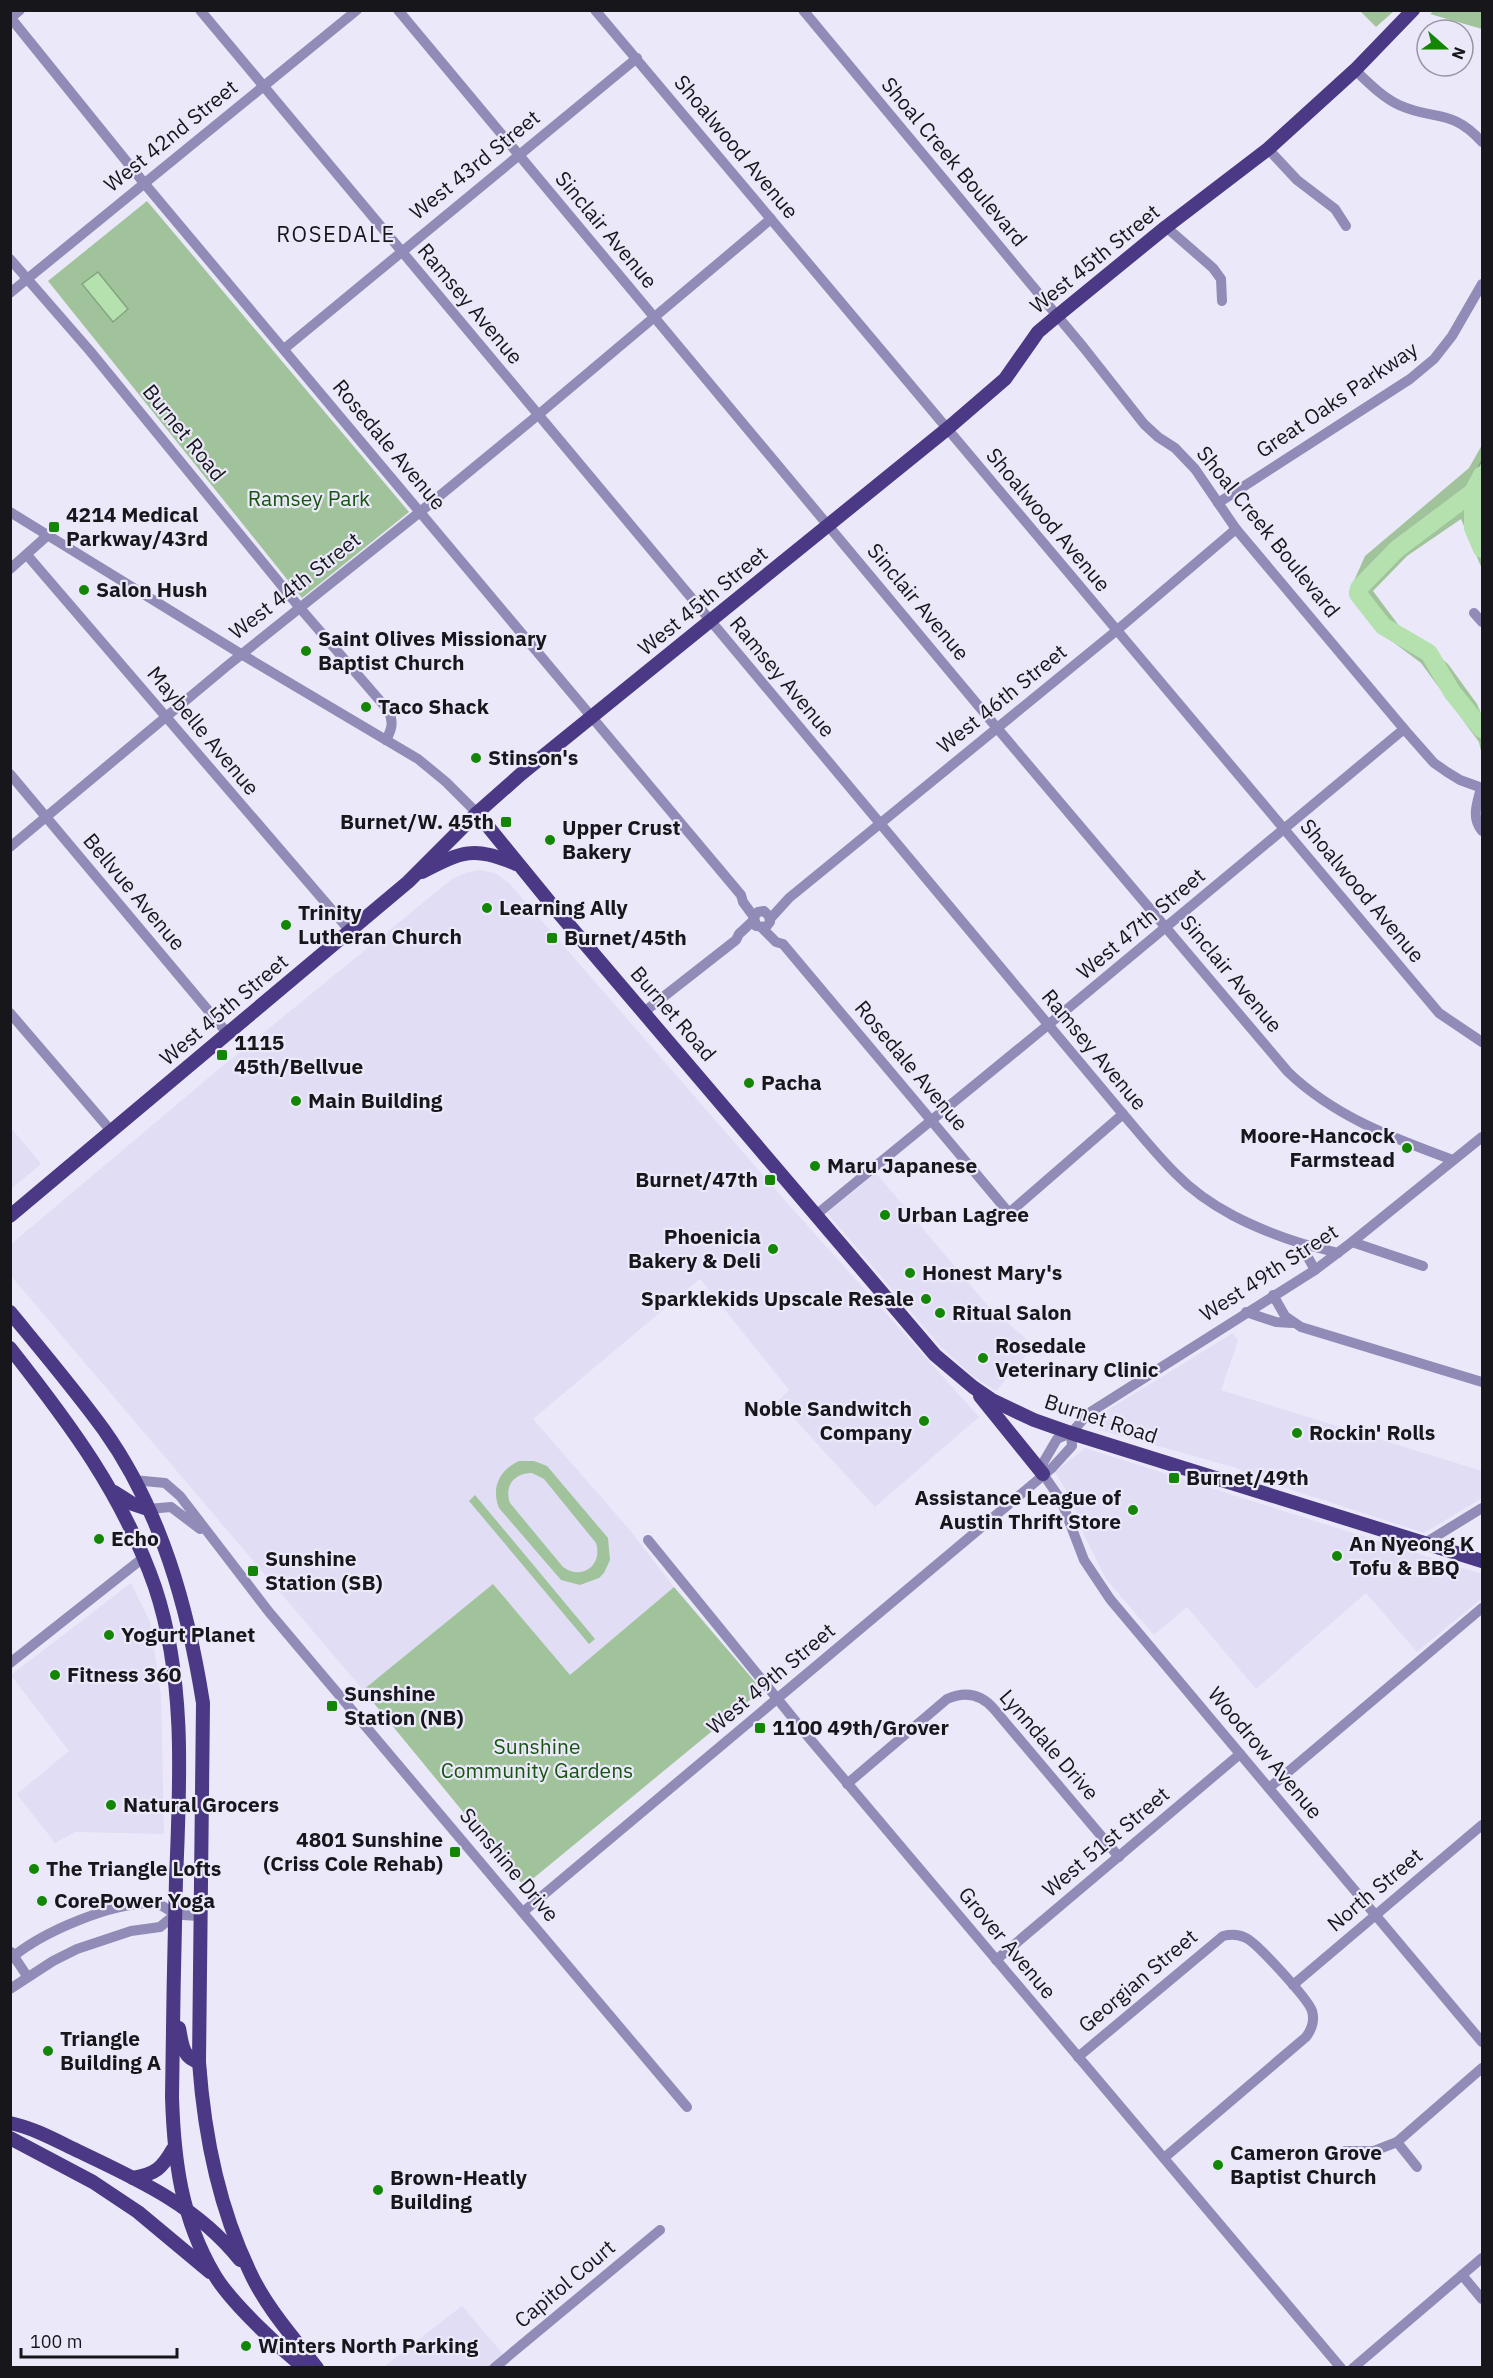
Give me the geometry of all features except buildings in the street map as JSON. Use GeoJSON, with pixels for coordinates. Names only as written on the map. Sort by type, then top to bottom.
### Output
{"type":"FeatureCollection","features":[{"type":"Feature","properties":{"kind":"main road","name":"West 45th Street"},"geometry":{"type":"LineString","coordinates":[[13,1212],[112,1132],[412,878],[477,813],[521,774],[947,429],[1005,379],[1038,332],[1166,227],[1268,149],[1355,70],[1413,10]]}},
{"type":"Feature","properties":{"kind":"main road","name":"Burnet Road"},"geometry":{"type":"LineString","coordinates":[[477,813],[518,865],[935,1355],[973,1387],[1012,1410],[1071,1433],[1482,1561]]}},
{"type":"Feature","properties":{"kind":"main road"},"geometry":{"type":"LineString","coordinates":[[412,878],[449,858],[466,853],[485,853],[518,865]]}},
{"type":"Feature","properties":{"kind":"main road"},"geometry":{"type":"LineString","coordinates":[[10,1312],[105,1432],[148,1509],[186,1610],[203,1703],[199,2062],[202,2111],[222,2197],[249,2271]]}},
{"type":"Feature","properties":{"kind":"main road"},"geometry":{"type":"LineString","coordinates":[[10,1348],[64,1417],[114,1492],[155,1589],[174,1676],[178,1727],[173,2149],[185,2206],[215,2276]]}},
{"type":"Feature","properties":{"kind":"main road"},"geometry":{"type":"LineString","coordinates":[[973,1387],[1043,1474]]}},
{"type":"Feature","properties":{"kind":"main road"},"geometry":{"type":"LineString","coordinates":[[114,1492],[133,1504],[148,1509]]}},
{"type":"Feature","properties":{"kind":"main road"},"geometry":{"type":"LineString","coordinates":[[174,1676],[199,1674]]}},
{"type":"Feature","properties":{"kind":"main road"},"geometry":{"type":"LineString","coordinates":[[174,1996],[186,2055],[190,2060],[199,2062]]}},
{"type":"Feature","properties":{"kind":"main road"},"geometry":{"type":"LineString","coordinates":[[10,2123],[60,2143],[185,2206],[227,2244],[249,2271],[276,2315],[317,2367]]}},
{"type":"Feature","properties":{"kind":"main road"},"geometry":{"type":"LineString","coordinates":[[10,2138],[93,2182],[138,2212],[215,2276],[244,2311],[304,2367]]}},
{"type":"Feature","properties":{"kind":"main road"},"geometry":{"type":"LineString","coordinates":[[133,2178],[151,2175],[165,2163],[173,2149]]}},
{"type":"Feature","properties":{"kind":"street"},"geometry":{"type":"LineString","coordinates":[[11,18],[20,10]]}},
{"type":"Feature","properties":{"kind":"street","name":"Ramsey Avenue"},"geometry":{"type":"LineString","coordinates":[[200,10],[710,622],[1176,1174],[1198,1194],[1250,1225],[1300,1243],[1338,1253]]}},
{"type":"Feature","properties":{"kind":"street","name":"West 42nd Street"},"geometry":{"type":"LineString","coordinates":[[10,293],[357,10]]}},
{"type":"Feature","properties":{"kind":"street","name":"Sinclair Avenue"},"geometry":{"type":"LineString","coordinates":[[398,10],[997,728],[1288,1072],[1314,1095],[1343,1115],[1453,1160]]}},
{"type":"Feature","properties":{"kind":"street","name":"Shoalwood Avenue"},"geometry":{"type":"LineString","coordinates":[[595,10],[1439,1013],[1482,1042]]}},
{"type":"Feature","properties":{"kind":"street","name":"Shoal Creek Boulevard"},"geometry":{"type":"LineString","coordinates":[[803,10],[1144,424],[1182,455],[1236,529],[1404,729],[1434,763],[1447,772],[1482,788]]}},
{"type":"Feature","properties":{"kind":"street","name":"Rosedale Avenue"},"geometry":{"type":"LineString","coordinates":[[11,18],[144,183],[741,895],[743,902],[782,937],[783,944],[1009,1212],[1123,1114]]}},
{"type":"Feature","properties":{"kind":"street","name":"West 43rd Street"},"geometry":{"type":"LineString","coordinates":[[284,349],[637,58]]}},
{"type":"Feature","properties":{"kind":"street"},"geometry":{"type":"LineString","coordinates":[[1355,70],[1385,98],[1401,106],[1459,122],[1482,142]]}},
{"type":"Feature","properties":{"kind":"street"},"geometry":{"type":"LineString","coordinates":[[1268,149],[1297,180],[1335,209],[1346,226]]}},
{"type":"Feature","properties":{"kind":"street","name":"West 44th Street"},"geometry":{"type":"LineString","coordinates":[[10,847],[241,654],[538,415],[771,219]]}},
{"type":"Feature","properties":{"kind":"street"},"geometry":{"type":"LineString","coordinates":[[1166,227],[1213,268],[1221,279],[1222,301]]}},
{"type":"Feature","properties":{"kind":"street","name":"Burnet Road"},"geometry":{"type":"LineString","coordinates":[[10,259],[90,351],[300,608],[388,710],[393,720],[392,729],[386,740],[433,770],[477,813]]}},
{"type":"Feature","properties":{"kind":"street","name":"Great Oaks Parkway"},"geometry":{"type":"LineString","coordinates":[[1218,503],[1410,379],[1434,359],[1452,336],[1482,284]]}},
{"type":"Feature","properties":{"kind":"street"},"geometry":{"type":"LineString","coordinates":[[10,512],[386,740]]}},
{"type":"Feature","properties":{"kind":"street","name":"West 46th Street"},"geometry":{"type":"LineString","coordinates":[[644,1012],[736,940],[744,939],[780,901],[789,898],[1116,631],[1236,529]]}},
{"type":"Feature","properties":{"kind":"street"},"geometry":{"type":"LineString","coordinates":[[10,569],[48,535]]}},
{"type":"Feature","properties":{"kind":"street","name":"Maybelle Avenue"},"geometry":{"type":"LineString","coordinates":[[27,555],[350,931]]}},
{"type":"Feature","properties":{"kind":"street"},"geometry":{"type":"LineString","coordinates":[[1474,613],[1482,622]]}},
{"type":"Feature","properties":{"kind":"street","name":"West 47th Street"},"geometry":{"type":"LineString","coordinates":[[817,1214],[1285,830],[1404,729]]}},
{"type":"Feature","properties":{"kind":"street","name":"Bellvue Avenue"},"geometry":{"type":"LineString","coordinates":[[10,774],[228,1034]]}},
{"type":"Feature","properties":{"kind":"street"},"geometry":{"type":"LineString","coordinates":[[1482,788],[1475,812],[1476,823],[1482,831]]}},
{"type":"Feature","properties":{"kind":"street"},"geometry":{"type":"LineString","coordinates":[[10,1012],[112,1132]]}},
{"type":"Feature","properties":{"kind":"street","name":"West 49th Street"},"geometry":{"type":"LineString","coordinates":[[523,1912],[1052,1468],[1072,1446],[1071,1433],[1089,1413],[1315,1270],[1482,1137]]}},
{"type":"Feature","properties":{"kind":"street"},"geometry":{"type":"LineString","coordinates":[[1352,1242],[1423,1266]]}},
{"type":"Feature","properties":{"kind":"street"},"geometry":{"type":"LineString","coordinates":[[1300,1243],[1315,1270]]}},
{"type":"Feature","properties":{"kind":"street"},"geometry":{"type":"LineString","coordinates":[[1273,1295],[1292,1323]]}},
{"type":"Feature","properties":{"kind":"street"},"geometry":{"type":"LineString","coordinates":[[1246,1312],[1276,1322],[1292,1323],[1301,1328],[1482,1382]]}},
{"type":"Feature","properties":{"kind":"street","name":"Woodrow Avenue"},"geometry":{"type":"LineString","coordinates":[[1043,1474],[1061,1500],[1084,1560],[1105,1592],[1482,2042]]}},
{"type":"Feature","properties":{"kind":"street","name":"Sunshine Drive"},"geometry":{"type":"LineString","coordinates":[[133,1480],[158,1481],[171,1487],[194,1513],[269,1612],[687,2107]]}},
{"type":"Feature","properties":{"kind":"street","name":"Sunshine Drive"},"geometry":{"type":"LineString","coordinates":[[148,1509],[171,1507],[210,1537]]}},
{"type":"Feature","properties":{"kind":"street"},"geometry":{"type":"LineString","coordinates":[[1425,1543],[1482,1508]]}},
{"type":"Feature","properties":{"kind":"street","name":"Grover Avenue"},"geometry":{"type":"LineString","coordinates":[[648,1540],[848,1784],[1341,2367]]}},
{"type":"Feature","properties":{"kind":"street"},"geometry":{"type":"LineString","coordinates":[[10,1663],[142,1562]]}},
{"type":"Feature","properties":{"kind":"street"},"geometry":{"type":"LineString","coordinates":[[1269,1788],[1482,1608]]}},
{"type":"Feature","properties":{"kind":"street","name":"Lynndale Drive"},"geometry":{"type":"LineString","coordinates":[[848,1784],[941,1704],[954,1696],[968,1694],[989,1703],[1119,1857]]}},
{"type":"Feature","properties":{"kind":"street","name":"West 51st Street"},"geometry":{"type":"LineString","coordinates":[[996,1960],[1240,1754]]}},
{"type":"Feature","properties":{"kind":"street","name":"North Street"},"geometry":{"type":"LineString","coordinates":[[1293,1985],[1482,1825]]}},
{"type":"Feature","properties":{"kind":"street"},"geometry":{"type":"LineString","coordinates":[[27,1976],[12,1956],[49,1934],[97,1914],[125,1907],[159,1904],[176,1914],[200,1916]]}},
{"type":"Feature","properties":{"kind":"street"},"geometry":{"type":"LineString","coordinates":[[10,1989],[27,1976],[76,1949],[131,1931],[159,1926],[176,1914]]}},
{"type":"Feature","properties":{"kind":"street","name":"Georgian Street"},"geometry":{"type":"LineString","coordinates":[[1078,2057],[1223,1936],[1240,1935],[1251,1941],[1293,1985]]}},
{"type":"Feature","properties":{"kind":"street"},"geometry":{"type":"LineString","coordinates":[[1164,2158],[1302,2042],[1310,2031],[1313,2012],[1293,1985]]}},
{"type":"Feature","properties":{"kind":"street"},"geometry":{"type":"LineString","coordinates":[[1346,2151],[1374,2151],[1397,2142],[1482,2068]]}},
{"type":"Feature","properties":{"kind":"street"},"geometry":{"type":"LineString","coordinates":[[1397,2142],[1417,2167]]}},
{"type":"Feature","properties":{"kind":"street","name":"Capitol Court"},"geometry":{"type":"LineString","coordinates":[[494,2367],[660,2230]]}},
{"type":"Feature","properties":{"kind":"street"},"geometry":{"type":"LineString","coordinates":[[1353,2367],[1482,2258]]}},
{"type":"Feature","properties":{"kind":"street"},"geometry":{"type":"LineString","coordinates":[[1461,2275],[1482,2299]]}},
{"type":"Feature","properties":{"kind":"shaded area"},"geometry":{"type":"Polygon","coordinates":[[[98,272],[128,309],[113,322],[82,284],[98,272]]]}},
{"type":"Feature","properties":{"kind":"shaded area"},"geometry":{"type":"Polygon","coordinates":[[[1482,460],[1482,497],[1468,488],[1482,460]]]}},
{"type":"Feature","properties":{"kind":"shaded area"},"geometry":{"type":"Polygon","coordinates":[[[480,870],[495,873],[509,883],[789,1205],[979,1417],[875,1507],[778,1401],[789,1390],[700,1279],[533,1419],[629,1529],[674,1587],[570,1676],[493,1584],[363,1690],[11,1276],[10,1245],[213,1074],[452,879],[480,870]]]}},
{"type":"Feature","properties":{"kind":"shaded area"},"geometry":{"type":"Polygon","coordinates":[[[11,1128],[41,1164],[10,1189],[11,1128]]]}},
{"type":"Feature","properties":{"kind":"shaded area"},"geometry":{"type":"Polygon","coordinates":[[[876,1173],[988,1306],[1034,1346],[996,1391],[973,1376],[941,1347],[827,1213],[876,1173]]]}},
{"type":"Feature","properties":{"kind":"shaded area"},"geometry":{"type":"Polygon","coordinates":[[[1233,1333],[1238,1341],[1221,1390],[1482,1471],[1482,1498],[1424,1533],[1268,1482],[1233,1467],[1100,1430],[1096,1423],[1098,1416],[1233,1333]]]}},
{"type":"Feature","properties":{"kind":"shaded area"},"geometry":{"type":"Polygon","coordinates":[[[1085,1448],[1482,1574],[1482,1598],[1417,1652],[1366,1593],[1256,1689],[1187,1607],[1154,1635],[1106,1579],[1085,1537],[1071,1499],[1055,1472],[1085,1448]]]}},
{"type":"Feature","properties":{"kind":"shaded area"},"geometry":{"type":"Polygon","coordinates":[[[131,1583],[150,1622],[161,1696],[164,1834],[75,1832],[55,1843],[17,1794],[69,1751],[11,1675],[131,1583]]]}},
{"type":"Feature","properties":{"kind":"shaded area"},"geometry":{"type":"Polygon","coordinates":[[[462,2306],[510,2362],[504,2368],[382,2368],[462,2306]]]}},
{"type":"Feature","properties":{"kind":"green space"},"geometry":{"type":"Polygon","coordinates":[[[1360,11],[1394,11],[1376,27],[1360,11]]]}},
{"type":"Feature","properties":{"kind":"green space"},"geometry":{"type":"Polygon","coordinates":[[[1434,11],[1482,11],[1482,29],[1475,27],[1475,18],[1444,18],[1430,14],[1434,11]]]}},
{"type":"Feature","properties":{"kind":"green space","name":"Ramsey Park"},"geometry":{"type":"Polygon","coordinates":[[[147,201],[409,512],[302,598],[48,281],[147,201]]]}},
{"type":"Feature","properties":{"kind":"green space"},"geometry":{"type":"Polygon","coordinates":[[[1482,445],[1482,569],[1461,519],[1407,556],[1373,591],[1400,627],[1448,664],[1477,704],[1482,716],[1482,756],[1479,742],[1421,663],[1389,639],[1349,592],[1365,556],[1469,468],[1482,445]]]}},
{"type":"Feature","properties":{"kind":"green space"},"geometry":{"type":"Polygon","coordinates":[[[519,1461],[534,1461],[547,1466],[608,1538],[610,1560],[599,1578],[580,1585],[561,1580],[499,1508],[496,1493],[499,1480],[506,1469],[519,1461]],[[532,1473],[520,1475],[512,1482],[508,1491],[510,1503],[563,1567],[570,1571],[584,1571],[594,1564],[596,1543],[544,1479],[532,1473]]]}},
{"type":"Feature","properties":{"kind":"green space"},"geometry":{"type":"Polygon","coordinates":[[[475,1495],[595,1639],[589,1644],[469,1501],[475,1495]]]}},
{"type":"Feature","properties":{"kind":"green space","name":"Sunshine Community Gardens"},"geometry":{"type":"Polygon","coordinates":[[[493,1584],[570,1675],[674,1587],[762,1690],[524,1886],[363,1690],[493,1584]]]}},
{"type":"Feature","properties":{"kind":"waterway"},"geometry":{"type":"LineString","coordinates":[[1482,475],[1473,492],[1473,528],[1482,549]]}},
{"type":"Feature","properties":{"kind":"waterway"},"geometry":{"type":"LineString","coordinates":[[1473,492],[1397,549],[1359,588],[1358,594],[1383,626],[1429,653],[1452,692],[1482,729]]}},
{"type":"Feature","properties":{"kind":"place","name":"4214 Medical Parkway/43rd"},"geometry":{"type":"Point","coordinates":[54,527]}},
{"type":"Feature","properties":{"kind":"place","name":"Salon Hush"},"geometry":{"type":"Point","coordinates":[84,590]}},
{"type":"Feature","properties":{"kind":"place","name":"Saint Olives Missionary Baptist Church"},"geometry":{"type":"Point","coordinates":[306,651]}},
{"type":"Feature","properties":{"kind":"place","name":"Taco Shack"},"geometry":{"type":"Point","coordinates":[366,707]}},
{"type":"Feature","properties":{"kind":"place","name":"Stinson's"},"geometry":{"type":"Point","coordinates":[476,758]}},
{"type":"Feature","properties":{"kind":"place","name":"Burnet/W. 45th"},"geometry":{"type":"Point","coordinates":[506,822]}},
{"type":"Feature","properties":{"kind":"place","name":"Upper Crust Bakery"},"geometry":{"type":"Point","coordinates":[550,840]}},
{"type":"Feature","properties":{"kind":"place","name":"Learning Ally"},"geometry":{"type":"Point","coordinates":[487,908]}},
{"type":"Feature","properties":{"kind":"place","name":"Trinity Lutheran Church"},"geometry":{"type":"Point","coordinates":[286,925]}},
{"type":"Feature","properties":{"kind":"place","name":"Burnet/45th"},"geometry":{"type":"Point","coordinates":[552,938]}},
{"type":"Feature","properties":{"kind":"place","name":"1115 45th/Bellvue"},"geometry":{"type":"Point","coordinates":[222,1055]}},
{"type":"Feature","properties":{"kind":"place","name":"Pacha"},"geometry":{"type":"Point","coordinates":[749,1083]}},
{"type":"Feature","properties":{"kind":"place","name":"Main Building"},"geometry":{"type":"Point","coordinates":[296,1101]}},
{"type":"Feature","properties":{"kind":"place","name":"Moore-Hancock Farmstead"},"geometry":{"type":"Point","coordinates":[1407,1148]}},
{"type":"Feature","properties":{"kind":"place","name":"Maru Japanese"},"geometry":{"type":"Point","coordinates":[815,1166]}},
{"type":"Feature","properties":{"kind":"place","name":"Burnet/47th"},"geometry":{"type":"Point","coordinates":[770,1180]}},
{"type":"Feature","properties":{"kind":"place","name":"Urban Lagree"},"geometry":{"type":"Point","coordinates":[885,1215]}},
{"type":"Feature","properties":{"kind":"place","name":"Phoenicia Bakery & Deli"},"geometry":{"type":"Point","coordinates":[773,1249]}},
{"type":"Feature","properties":{"kind":"place","name":"Honest Mary's"},"geometry":{"type":"Point","coordinates":[910,1273]}},
{"type":"Feature","properties":{"kind":"place","name":"Sparklekids Upscale Resale"},"geometry":{"type":"Point","coordinates":[926,1299]}},
{"type":"Feature","properties":{"kind":"place","name":"Ritual Salon"},"geometry":{"type":"Point","coordinates":[940,1313]}},
{"type":"Feature","properties":{"kind":"place","name":"Rosedale Veterinary Clinic"},"geometry":{"type":"Point","coordinates":[983,1358]}},
{"type":"Feature","properties":{"kind":"place","name":"Noble Sandwitch Company"},"geometry":{"type":"Point","coordinates":[924,1421]}},
{"type":"Feature","properties":{"kind":"place","name":"Rockin' Rolls"},"geometry":{"type":"Point","coordinates":[1297,1433]}},
{"type":"Feature","properties":{"kind":"place","name":"Burnet/49th"},"geometry":{"type":"Point","coordinates":[1174,1478]}},
{"type":"Feature","properties":{"kind":"place","name":"Assistance League of Austin Thrift Store"},"geometry":{"type":"Point","coordinates":[1133,1510]}},
{"type":"Feature","properties":{"kind":"place","name":"Echo"},"geometry":{"type":"Point","coordinates":[99,1539]}},
{"type":"Feature","properties":{"kind":"place","name":"An Nyeong K Tofu & BBQ"},"geometry":{"type":"Point","coordinates":[1337,1556]}},
{"type":"Feature","properties":{"kind":"place","name":"Sunshine Station (SB)"},"geometry":{"type":"Point","coordinates":[253,1571]}},
{"type":"Feature","properties":{"kind":"place","name":"Yogurt Planet"},"geometry":{"type":"Point","coordinates":[109,1635]}},
{"type":"Feature","properties":{"kind":"place","name":"Fitness 360"},"geometry":{"type":"Point","coordinates":[55,1675]}},
{"type":"Feature","properties":{"kind":"place","name":"Sunshine Station (NB)"},"geometry":{"type":"Point","coordinates":[332,1706]}},
{"type":"Feature","properties":{"kind":"place","name":"1100 49th/Grover"},"geometry":{"type":"Point","coordinates":[760,1728]}},
{"type":"Feature","properties":{"kind":"place","name":"Natural Grocers"},"geometry":{"type":"Point","coordinates":[111,1805]}},
{"type":"Feature","properties":{"kind":"place","name":"4801 Sunshine (Criss Cole Rehab)"},"geometry":{"type":"Point","coordinates":[455,1852]}},
{"type":"Feature","properties":{"kind":"place","name":"The Triangle Lofts"},"geometry":{"type":"Point","coordinates":[34,1869]}},
{"type":"Feature","properties":{"kind":"place","name":"CorePower Yoga"},"geometry":{"type":"Point","coordinates":[42,1901]}},
{"type":"Feature","properties":{"kind":"place","name":"Triangle Building A"},"geometry":{"type":"Point","coordinates":[48,2051]}},
{"type":"Feature","properties":{"kind":"place","name":"Cameron Grove Baptist Church"},"geometry":{"type":"Point","coordinates":[1218,2165]}},
{"type":"Feature","properties":{"kind":"place","name":"Brown-Heatly Building"},"geometry":{"type":"Point","coordinates":[378,2190]}},
{"type":"Feature","properties":{"kind":"place","name":"Winters North Parking"},"geometry":{"type":"Point","coordinates":[246,2346]}},
{"type":"Feature","properties":{"kind":"district","name":"ROSEDALE"},"geometry":{"type":"Point","coordinates":[336,234]}}]}
